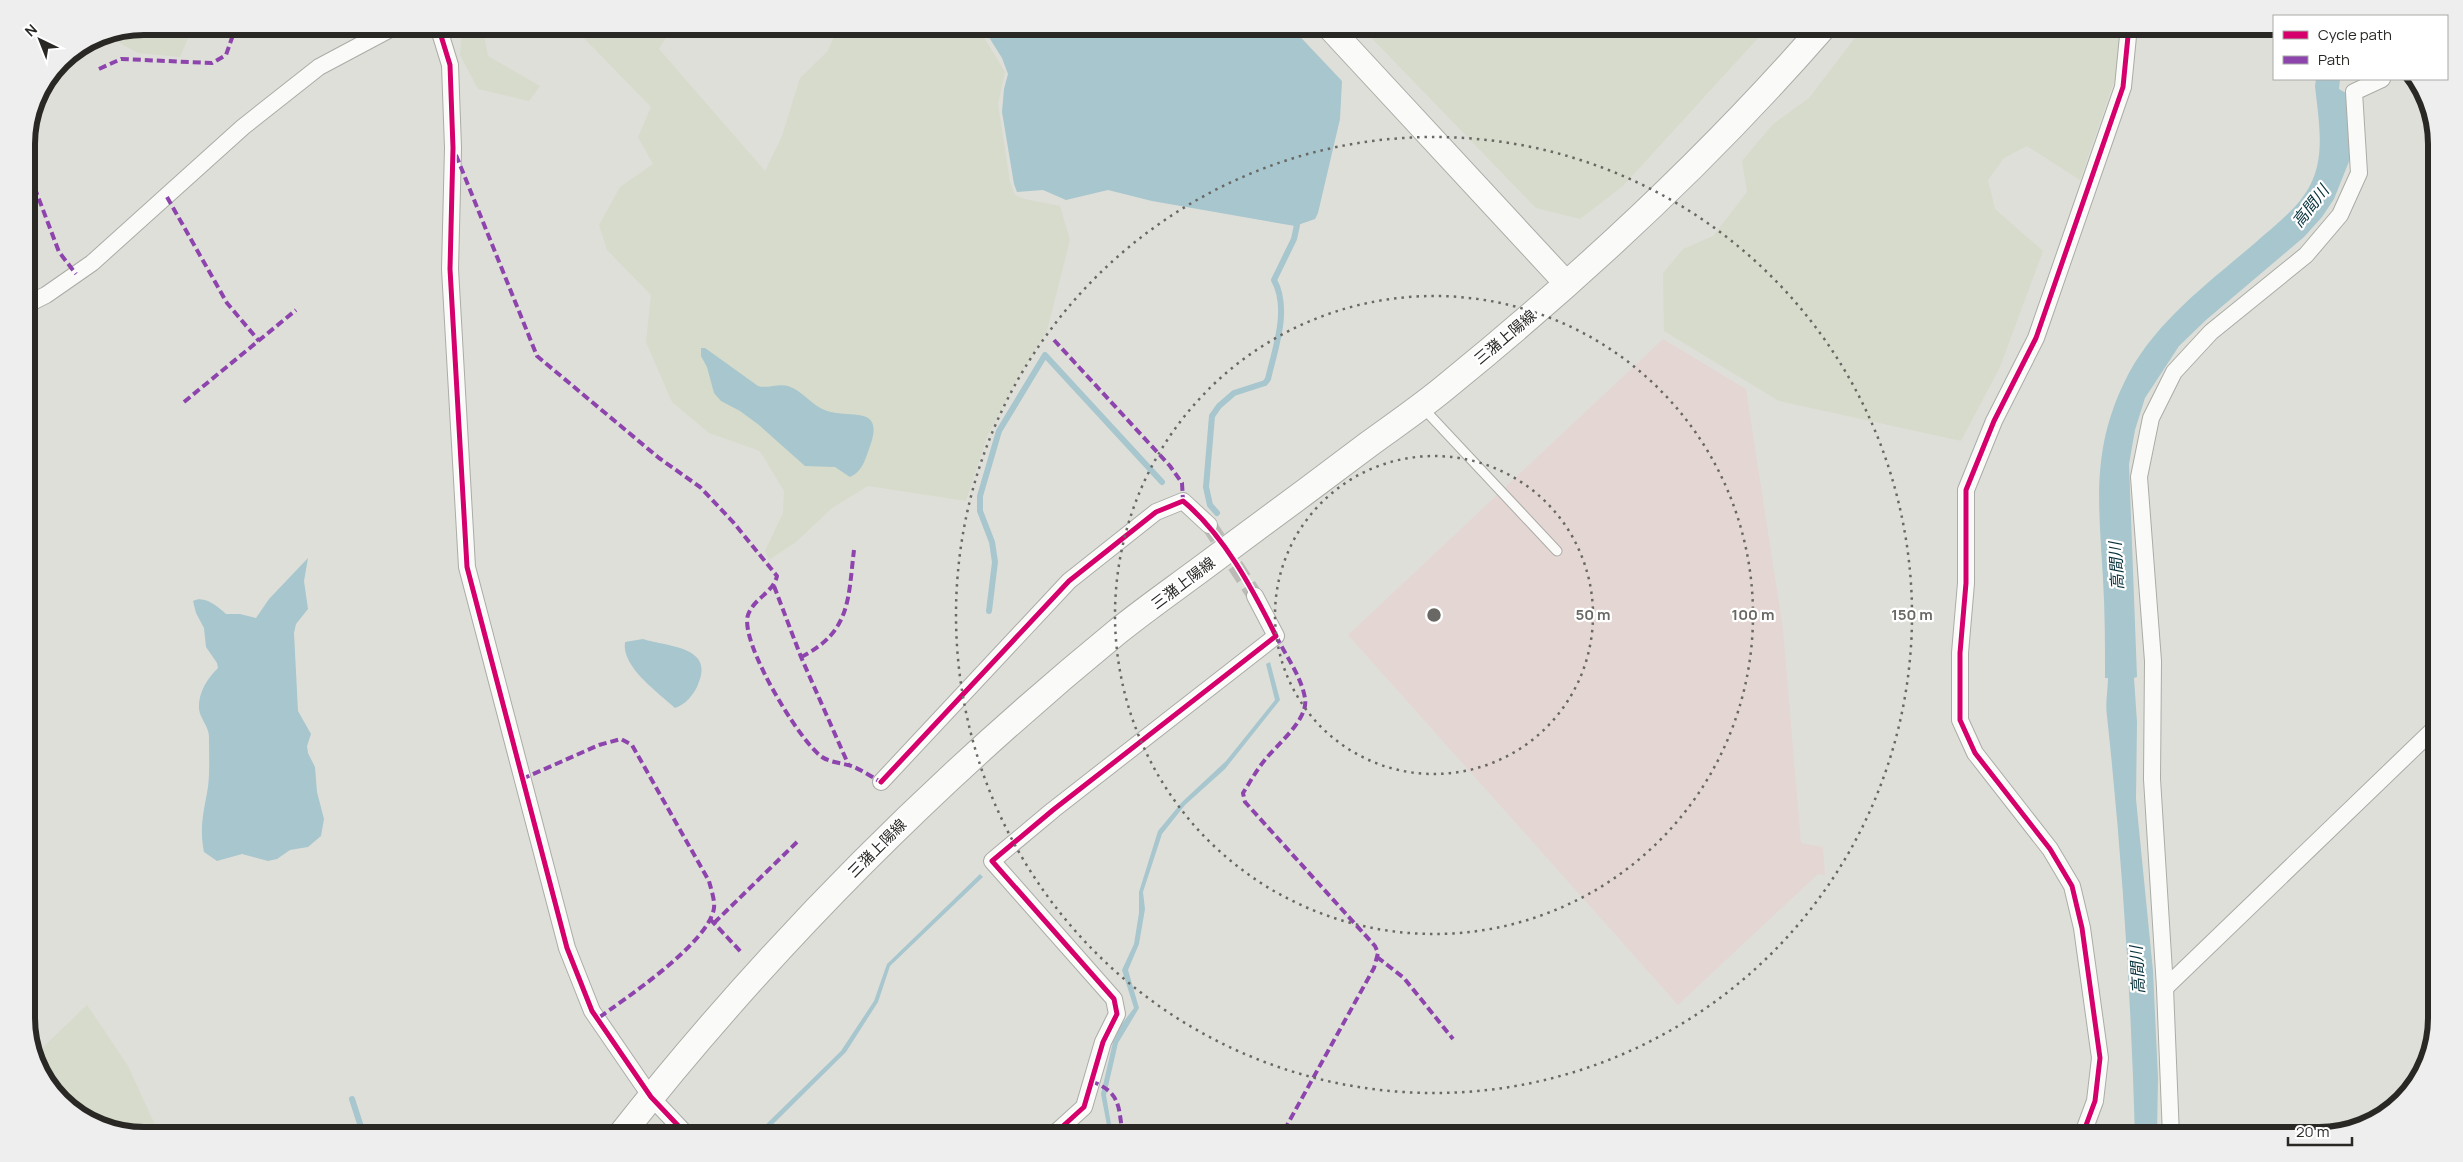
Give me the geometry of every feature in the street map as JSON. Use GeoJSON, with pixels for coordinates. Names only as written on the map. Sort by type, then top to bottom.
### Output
{"type":"FeatureCollection","features":[{"type":"Feature","properties":{"kind":"main road","name":"三潴上陽線"},"geometry":{"type":"LineString","coordinates":[[627,1127],[711,1024],[830,894],[924,801],[1015,718],[1122,628],[1446,387],[1567,284],[1686,174],[1816,35]]}},
{"type":"Feature","properties":{"kind":"street"},"geometry":{"type":"LineString","coordinates":[[35,300],[92,263],[243,127],[319,67],[379,35]]}},
{"type":"Feature","properties":{"kind":"street"},"geometry":{"type":"LineString","coordinates":[[441,35],[450,65],[453,148],[450,269],[467,567],[566,948],[592,1011],[650,1097],[679,1127]]}},
{"type":"Feature","properties":{"kind":"street"},"geometry":{"type":"LineString","coordinates":[[1336,35],[1567,284]]}},
{"type":"Feature","properties":{"kind":"street"},"geometry":{"type":"LineString","coordinates":[[2085,1127],[2095,1101],[2100,1058],[2082,928],[2072,886],[2050,849],[1975,753],[1960,720],[1960,653],[1966,583],[1966,490],[1994,421],[2036,338],[2123,87],[2128,35]]}},
{"type":"Feature","properties":{"kind":"street"},"geometry":{"type":"LineString","coordinates":[[2171,1127],[2165,988],[2152,779],[2153,661],[2139,477],[2151,418],[2174,372],[2212,332],[2306,255],[2340,215],[2360,173],[2354,92],[2380,80]]}},
{"type":"Feature","properties":{"kind":"street"},"geometry":{"type":"LineString","coordinates":[[881,782],[979,674],[1076,575],[1156,512],[1183,501],[1208,525]]}},
{"type":"Feature","properties":{"kind":"street"},"geometry":{"type":"LineString","coordinates":[[1062,1127],[1084,1107],[1103,1042],[1117,1014],[1114,999],[992,861],[1052,810],[1276,636],[1256,596]]}},
{"type":"Feature","properties":{"kind":"street"},"geometry":{"type":"LineString","coordinates":[[2165,988],[2428,735]]}},
{"type":"Feature","properties":{"kind":"lane"},"geometry":{"type":"LineString","coordinates":[[1421,406],[1557,551]]}},
{"type":"Feature","properties":{"kind":"shaded area"},"geometry":{"type":"Polygon","coordinates":[[[1663,339],[1746,389],[1783,629],[1801,843],[1823,847],[1825,875],[1818,874],[1678,1005],[1348,635],[1663,339]]]}},
{"type":"Feature","properties":{"kind":"green space"},"geometry":{"type":"Polygon","coordinates":[[[144,35],[189,35],[180,57],[138,53],[114,40],[144,35]]]}},
{"type":"Feature","properties":{"kind":"green space"},"geometry":{"type":"Polygon","coordinates":[[[461,35],[485,35],[488,56],[540,86],[529,101],[478,89],[460,55],[461,35]]]}},
{"type":"Feature","properties":{"kind":"green space"},"geometry":{"type":"Polygon","coordinates":[[[581,35],[668,35],[659,49],[765,171],[782,136],[800,78],[828,51],[834,35],[982,35],[1005,72],[998,104],[1010,182],[1015,195],[1025,199],[1060,206],[1070,240],[1047,331],[1016,381],[987,437],[966,501],[868,486],[832,508],[796,542],[769,560],[765,551],[783,513],[784,491],[760,451],[709,433],[672,402],[646,342],[651,295],[607,250],[599,225],[620,187],[653,164],[638,137],[651,107],[581,35]]]}},
{"type":"Feature","properties":{"kind":"green space"},"geometry":{"type":"Polygon","coordinates":[[[1369,35],[1761,35],[1623,186],[1580,219],[1536,208],[1369,35]]]}},
{"type":"Feature","properties":{"kind":"green space"},"geometry":{"type":"Polygon","coordinates":[[[1857,35],[2119,35],[2117,73],[2080,180],[2027,146],[2004,158],[1988,180],[1995,209],[2043,251],[2000,367],[1961,441],[1779,401],[1664,331],[1663,273],[1683,249],[1713,236],[1747,192],[1742,161],[1773,124],[1809,98],[1857,35]]]}},
{"type":"Feature","properties":{"kind":"green space"},"geometry":{"type":"Polygon","coordinates":[[[87,1005],[128,1066],[156,1127],[123,1125],[102,1119],[90,1112],[72,1100],[62,1090],[46,1066],[40,1050],[87,1005]]]}},
{"type":"Feature","properties":{"kind":"water"},"geometry":{"type":"Polygon","coordinates":[[[988,35],[1299,35],[1342,81],[1340,119],[1315,219],[1295,226],[1152,201],[1108,190],[1066,200],[1043,190],[1017,192],[1002,112],[1004,89],[1008,74],[1002,58],[988,35]]]}},
{"type":"Feature","properties":{"kind":"water","name":"高間川"},"geometry":{"type":"Polygon","coordinates":[[[2316,80],[2340,80],[2339,89],[2346,93],[2352,154],[2334,199],[2322,217],[2304,237],[2206,320],[2179,346],[2145,398],[2135,430],[2129,464],[2137,677],[2134,678],[2137,722],[2136,799],[2153,971],[2158,1078],[2157,1127],[2135,1127],[2125,926],[2106,711],[2108,678],[2105,678],[2104,604],[2099,503],[2102,456],[2106,432],[2113,408],[2124,383],[2135,362],[2149,342],[2200,290],[2288,214],[2308,189],[2317,168],[2320,145],[2316,80]]]}},
{"type":"Feature","properties":{"kind":"water"},"geometry":{"type":"Polygon","coordinates":[[[701,348],[705,348],[758,386],[788,386],[822,409],[864,416],[870,419],[873,425],[873,435],[860,469],[850,477],[835,467],[805,466],[759,425],[740,411],[721,401],[714,393],[707,367],[701,356],[701,348]]]}},
{"type":"Feature","properties":{"kind":"water"},"geometry":{"type":"Polygon","coordinates":[[[308,558],[304,581],[308,609],[296,624],[294,633],[298,711],[311,734],[307,746],[308,753],[315,767],[317,792],[324,819],[321,836],[308,847],[290,850],[277,859],[268,861],[242,854],[217,861],[204,852],[202,835],[209,775],[209,737],[208,729],[201,716],[199,703],[204,687],[218,668],[217,663],[206,647],[204,628],[196,613],[193,601],[207,601],[226,614],[240,614],[256,618],[269,599],[308,558]]]}},
{"type":"Feature","properties":{"kind":"water"},"geometry":{"type":"Polygon","coordinates":[[[643,639],[687,651],[701,663],[701,673],[697,687],[679,707],[675,708],[642,679],[629,661],[625,651],[625,642],[643,639]]]}},
{"type":"Feature","properties":{"kind":"water"},"geometry":{"type":"Polygon","coordinates":[[[1270,662],[1280,700],[1225,769],[1185,805],[1162,834],[1143,892],[1145,909],[1139,944],[1128,970],[1139,1008],[1118,1043],[1106,1095],[1111,1127],[1107,1127],[1101,1094],[1113,1042],[1121,1025],[1134,1008],[1122,970],[1134,944],[1139,913],[1139,892],[1158,831],[1182,802],[1226,761],[1275,700],[1266,664],[1270,662]]]}},
{"type":"Feature","properties":{"kind":"water"},"geometry":{"type":"Polygon","coordinates":[[[980,874],[983,877],[890,966],[878,1002],[846,1052],[770,1127],[763,1127],[841,1051],[874,1001],[887,964],[980,874]]]}},
{"type":"Feature","properties":{"kind":"waterway"},"geometry":{"type":"LineString","coordinates":[[1217,513],[1210,505],[1206,487],[1212,416],[1219,406],[1234,393],[1265,383],[1268,379],[1280,329],[1281,316],[1279,291],[1274,280],[1294,239],[1297,225]]}},
{"type":"Feature","properties":{"kind":"waterway"},"geometry":{"type":"LineString","coordinates":[[989,611],[995,562],[992,542],[980,511],[980,496],[999,431],[1045,355],[1162,482]]}},
{"type":"Feature","properties":{"kind":"waterway"},"geometry":{"type":"LineString","coordinates":[[352,1099],[361,1127]]}},
{"type":"Feature","properties":{"kind":"tunnel"},"geometry":{"type":"LineString","coordinates":[[1209,525],[1255,596]]}},
{"type":"Feature","properties":{"kind":"marked path"},"geometry":{"type":"LineString","coordinates":[[99,69],[121,59],[212,63],[226,55],[233,35]]}},
{"type":"Feature","properties":{"kind":"marked path"},"geometry":{"type":"LineString","coordinates":[[456,155],[537,356],[659,458],[700,487],[733,522],[777,576],[772,587],[754,604],[748,615],[748,628],[761,667],[799,732],[822,757],[854,767],[881,782]]}},
{"type":"Feature","properties":{"kind":"marked path"},"geometry":{"type":"LineString","coordinates":[[35,189],[59,252],[76,274]]}},
{"type":"Feature","properties":{"kind":"marked path"},"geometry":{"type":"LineString","coordinates":[[167,197],[227,303],[259,341]]}},
{"type":"Feature","properties":{"kind":"marked path"},"geometry":{"type":"LineString","coordinates":[[184,402],[296,310]]}},
{"type":"Feature","properties":{"kind":"marked path"},"geometry":{"type":"LineString","coordinates":[[1054,340],[1170,466],[1182,483],[1183,501]]}},
{"type":"Feature","properties":{"kind":"marked path"},"geometry":{"type":"LineString","coordinates":[[801,657],[830,637],[838,625],[848,599],[854,550]]}},
{"type":"Feature","properties":{"kind":"marked path"},"geometry":{"type":"LineString","coordinates":[[774,586],[801,657],[849,766]]}},
{"type":"Feature","properties":{"kind":"marked path"},"geometry":{"type":"LineString","coordinates":[[1276,636],[1300,682],[1305,698],[1305,706],[1297,723],[1264,761],[1253,777],[1243,793],[1245,802],[1375,946],[1378,953],[1374,968],[1286,1127]]}},
{"type":"Feature","properties":{"kind":"marked path"},"geometry":{"type":"LineString","coordinates":[[522,779],[599,745],[621,739],[632,745],[709,881],[714,908],[709,922],[698,937],[664,969],[597,1019]]}},
{"type":"Feature","properties":{"kind":"marked path"},"geometry":{"type":"LineString","coordinates":[[714,923],[797,842]]}},
{"type":"Feature","properties":{"kind":"marked path"},"geometry":{"type":"LineString","coordinates":[[710,919],[742,953]]}},
{"type":"Feature","properties":{"kind":"marked path"},"geometry":{"type":"LineString","coordinates":[[1377,957],[1404,978],[1453,1039]]}},
{"type":"Feature","properties":{"kind":"marked path"},"geometry":{"type":"LineString","coordinates":[[1091,1081],[1101,1086],[1113,1096],[1119,1109],[1122,1127]]}},
{"type":"Feature","properties":{"kind":"cycle path"},"geometry":{"type":"LineString","coordinates":[[441,35],[450,65],[453,148],[450,269],[467,567],[567,948],[592,1011],[651,1097],[679,1127]]}},
{"type":"Feature","properties":{"kind":"cycle path"},"geometry":{"type":"LineString","coordinates":[[2085,1127],[2095,1101],[2100,1058],[2082,928],[2072,886],[2050,849],[1975,753],[1960,720],[1960,653],[1966,583],[1966,490],[1994,421],[2036,338],[2123,87],[2128,35]]}},
{"type":"Feature","properties":{"kind":"cycle path"},"geometry":{"type":"LineString","coordinates":[[881,782],[1069,581],[1156,512],[1183,501],[1198,515],[1224,546],[1257,599],[1276,636],[1053,810],[992,861],[1114,999],[1117,1014],[1103,1042],[1084,1107],[1062,1127]]}}]}
